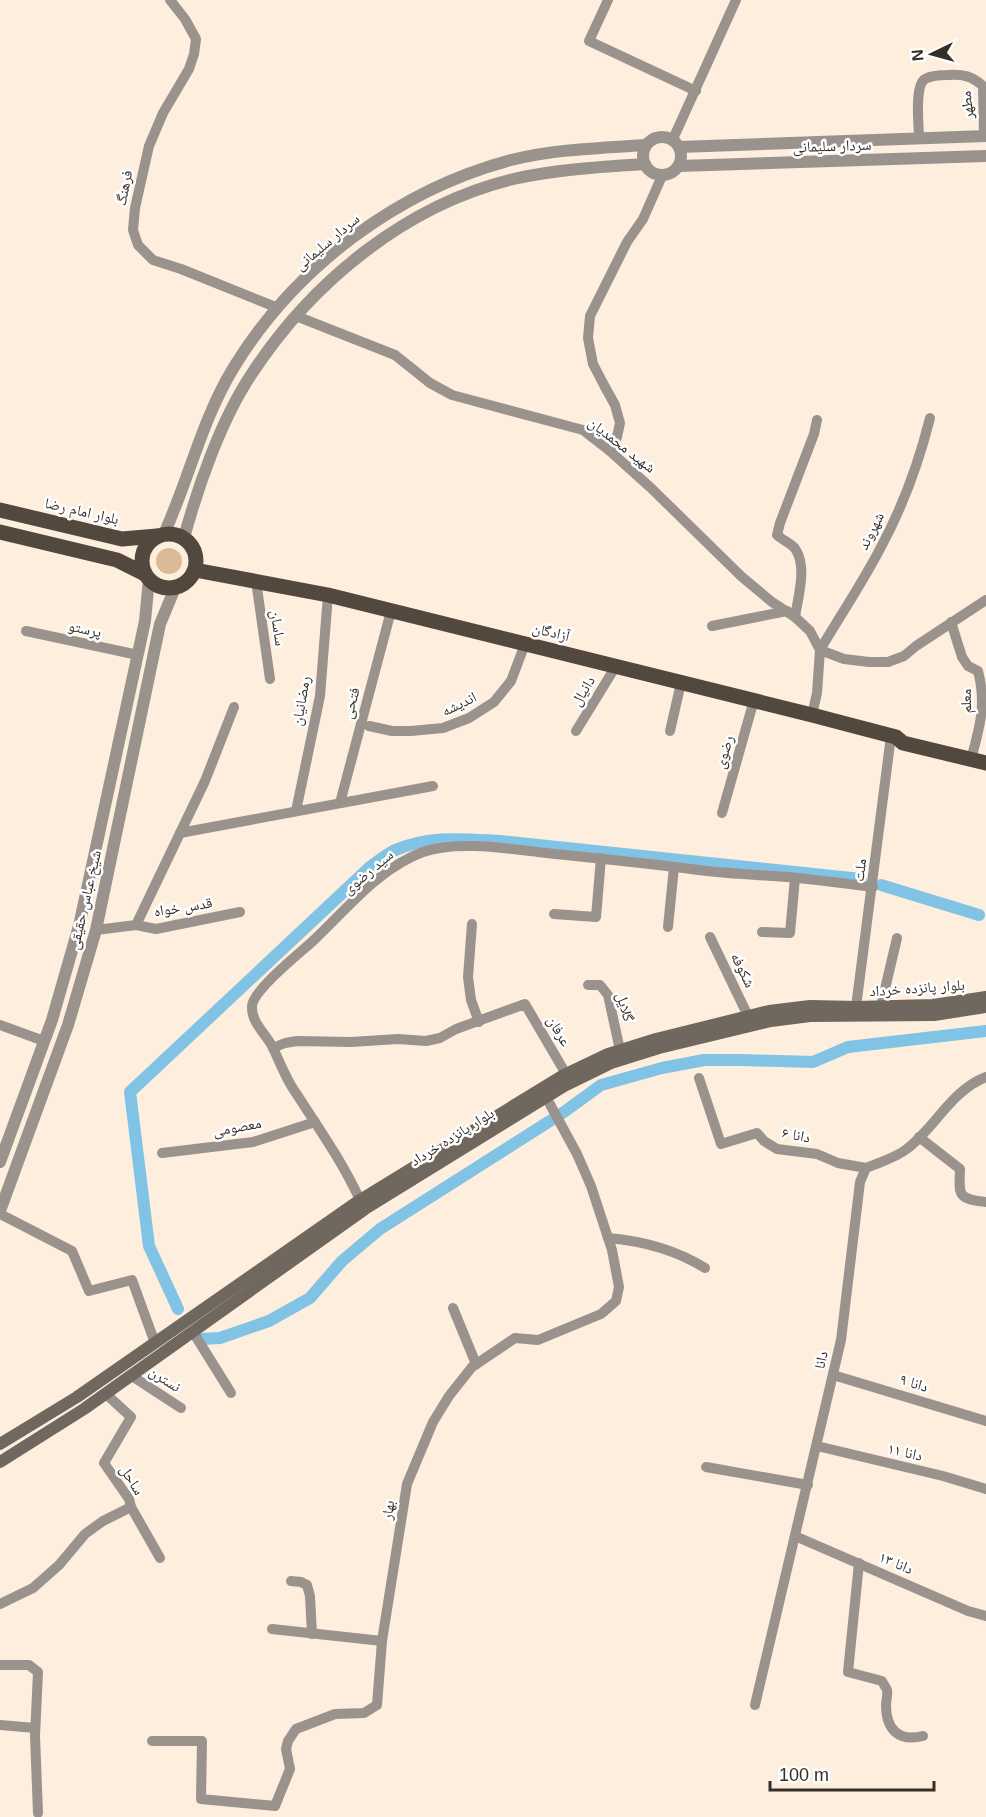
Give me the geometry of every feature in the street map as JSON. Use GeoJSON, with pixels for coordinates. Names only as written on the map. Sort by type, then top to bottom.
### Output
{"type":"FeatureCollection","features":[{"type":"Feature","properties":{"kind":"main road","name":"بلوار امام رضا"},"geometry":{"type":"LineString","coordinates":[[0,510],[122,539],[160,535]]}},
{"type":"Feature","properties":{"kind":"main road"},"geometry":{"type":"LineString","coordinates":[[0,532],[117,560],[161,587],[175,588],[188,582],[197,563],[194,549],[184,538],[171,534],[160,535],[151,540],[143,553],[142,567],[147,577]]}},
{"type":"Feature","properties":{"kind":"main road","name":"آزادگان"},"geometry":{"type":"LineString","coordinates":[[195,570],[328,595],[754,700],[893,737],[903,743],[986,764]]}},
{"type":"Feature","properties":{"kind":"main road","name":"آزادگان"},"geometry":{"type":"LineString","coordinates":[[893,737],[905,735],[980,754]]}},
{"type":"Feature","properties":{"kind":"main road","name":"بلوار پانزده خرداد"},"geometry":{"type":"LineString","coordinates":[[0,1444],[77,1397],[155,1343],[366,1209],[566,1085],[611,1063],[659,1048],[771,1021],[857,1012],[881,1006],[933,1005],[986,997]]}},
{"type":"Feature","properties":{"kind":"main road","name":"بلوار پانزده خرداد"},"geometry":{"type":"LineString","coordinates":[[0,1462],[84,1409],[193,1332],[360,1200],[566,1074],[608,1054],[656,1039],[769,1011],[810,1006],[857,1012],[934,1015],[986,1007]]}},
{"type":"Feature","properties":{"kind":"street","name":"فرهنگ"},"geometry":{"type":"LineString","coordinates":[[170,0],[185,19],[196,39],[195,54],[189,69],[163,113],[149,146],[135,208],[133,230],[138,244],[153,260],[278,308]]}},
{"type":"Feature","properties":{"kind":"street"},"geometry":{"type":"LineString","coordinates":[[608,0],[589,41],[696,91]]}},
{"type":"Feature","properties":{"kind":"street"},"geometry":{"type":"LineString","coordinates":[[676,143],[736,0]]}},
{"type":"Feature","properties":{"kind":"street","name":"مطهر"},"geometry":{"type":"LineString","coordinates":[[919,139],[919,89],[924,80],[934,75],[959,74],[974,77],[982,86],[985,136]]}},
{"type":"Feature","properties":{"kind":"street"},"geometry":{"type":"LineString","coordinates":[[663,136],[676,143],[682,156],[679,166],[672,173],[662,176],[649,170],[643,154],[646,145],[653,138],[663,136]]}},
{"type":"Feature","properties":{"kind":"street","name":"سردار سلیمانی"},"geometry":{"type":"LineString","coordinates":[[676,143],[985,136]]}},
{"type":"Feature","properties":{"kind":"street","name":"سردار سلیمانی"},"geometry":{"type":"LineString","coordinates":[[160,535],[216,401],[234,367],[278,308],[309,275],[342,246],[376,220],[420,194],[468,173],[513,160],[557,152],[646,145]]}},
{"type":"Feature","properties":{"kind":"street","name":"سردار سلیمانی"},"geometry":{"type":"LineString","coordinates":[[679,166],[986,156]]}},
{"type":"Feature","properties":{"kind":"street","name":"سردار سلیمانی"},"geometry":{"type":"LineString","coordinates":[[184,538],[216,446],[250,376],[296,316],[346,267],[387,236],[428,211],[465,195],[517,178],[559,170],[645,164]]}},
{"type":"Feature","properties":{"kind":"street"},"geometry":{"type":"LineString","coordinates":[[610,451],[617,437],[620,423],[615,405],[593,364],[588,338],[590,316],[627,242],[643,219],[662,176]]}},
{"type":"Feature","properties":{"kind":"street","name":"شهید محمدیان"},"geometry":{"type":"LineString","coordinates":[[296,316],[395,355],[430,383],[452,395],[583,430],[651,488],[742,577],[810,631],[820,650]]}},
{"type":"Feature","properties":{"kind":"street","name":"شهروند"},"geometry":{"type":"LineString","coordinates":[[820,650],[881,547],[908,488],[930,418]]}},
{"type":"Feature","properties":{"kind":"street"},"geometry":{"type":"LineString","coordinates":[[712,626],[791,614],[800,586],[801,565],[795,548],[777,535],[817,420]]}},
{"type":"Feature","properties":{"kind":"street","name":"شیخ عباس حقیقی"},"geometry":{"type":"LineString","coordinates":[[0,1162],[44,1041],[79,926],[145,621],[147,577]]}},
{"type":"Feature","properties":{"kind":"street","name":"ساسان"},"geometry":{"type":"LineString","coordinates":[[256,581],[270,678]]}},
{"type":"Feature","properties":{"kind":"street","name":"شیخ عباس حقیقی"},"geometry":{"type":"LineString","coordinates":[[0,1212],[68,1025],[96,930],[160,624],[175,588]]}},
{"type":"Feature","properties":{"kind":"street","name":"رمضانیان"},"geometry":{"type":"LineString","coordinates":[[296,811],[320,696],[328,595]]}},
{"type":"Feature","properties":{"kind":"street"},"geometry":{"type":"LineString","coordinates":[[812,715],[817,693],[820,650],[844,659],[888,662],[904,656],[986,600]]}},
{"type":"Feature","properties":{"kind":"street","name":"فتحی"},"geometry":{"type":"LineString","coordinates":[[340,803],[391,611]]}},
{"type":"Feature","properties":{"kind":"street","name":"معلم"},"geometry":{"type":"LineString","coordinates":[[951,622],[962,657],[968,666],[978,671],[980,680],[983,714],[980,754]]}},
{"type":"Feature","properties":{"kind":"street","name":"پرستو"},"geometry":{"type":"LineString","coordinates":[[26,631],[138,655]]}},
{"type":"Feature","properties":{"kind":"street","name":"اندیشه"},"geometry":{"type":"LineString","coordinates":[[369,726],[392,731],[411,731],[443,728],[469,718],[494,702],[511,681],[525,644]]}},
{"type":"Feature","properties":{"kind":"street","name":"دانیال"},"geometry":{"type":"LineString","coordinates":[[576,731],[616,666]]}},
{"type":"Feature","properties":{"kind":"street"},"geometry":{"type":"LineString","coordinates":[[670,731],[681,682]]}},
{"type":"Feature","properties":{"kind":"street","name":"رضوی"},"geometry":{"type":"LineString","coordinates":[[722,813],[754,700]]}},
{"type":"Feature","properties":{"kind":"street"},"geometry":{"type":"LineString","coordinates":[[136,925],[205,781],[234,707]]}},
{"type":"Feature","properties":{"kind":"street","name":"ملت"},"geometry":{"type":"LineString","coordinates":[[857,1012],[893,737]]}},
{"type":"Feature","properties":{"kind":"street"},"geometry":{"type":"LineString","coordinates":[[180,833],[433,786]]}},
{"type":"Feature","properties":{"kind":"street","name":"سید رضوی"},"geometry":{"type":"LineString","coordinates":[[360,1200],[349,1176],[282,1069],[273,1048],[253,1017],[252,1005],[257,994],[269,980],[371,885],[408,858],[444,847],[509,848],[731,874],[795,878],[873,887]]}},
{"type":"Feature","properties":{"kind":"street"},"geometry":{"type":"LineString","coordinates":[[554,914],[596,917],[601,858]]}},
{"type":"Feature","properties":{"kind":"street"},"geometry":{"type":"LineString","coordinates":[[668,927],[674,867]]}},
{"type":"Feature","properties":{"kind":"street"},"geometry":{"type":"LineString","coordinates":[[762,932],[790,933],[795,878]]}},
{"type":"Feature","properties":{"kind":"street","name":"قدس خواه"},"geometry":{"type":"LineString","coordinates":[[96,930],[136,925],[156,929],[240,912]]}},
{"type":"Feature","properties":{"kind":"street"},"geometry":{"type":"LineString","coordinates":[[273,1048],[285,1042],[297,1041],[351,1042],[398,1039],[426,1041],[440,1038],[456,1029],[478,1022],[471,1000],[468,977],[472,924]]}},
{"type":"Feature","properties":{"kind":"street","name":"شکوفه"},"geometry":{"type":"LineString","coordinates":[[710,937],[748,1016]]}},
{"type":"Feature","properties":{"kind":"street"},"geometry":{"type":"LineString","coordinates":[[881,1006],[897,938]]}},
{"type":"Feature","properties":{"kind":"street","name":"گلایل"},"geometry":{"type":"LineString","coordinates":[[588,985],[600,985],[608,995],[620,1050]]}},
{"type":"Feature","properties":{"kind":"street","name":"عرفان"},"geometry":{"type":"LineString","coordinates":[[478,1022],[525,1004],[566,1074]]}},
{"type":"Feature","properties":{"kind":"street"},"geometry":{"type":"LineString","coordinates":[[0,1025],[44,1041]]}},
{"type":"Feature","properties":{"kind":"street"},"geometry":{"type":"LineString","coordinates":[[866,1168],[907,1149],[958,1095],[973,1082],[986,1077]]}},
{"type":"Feature","properties":{"kind":"street","name":"دانا ۶"},"geometry":{"type":"LineString","coordinates":[[699,1078],[721,1144],[757,1133],[764,1141],[777,1149],[817,1154],[838,1163],[866,1168]]}},
{"type":"Feature","properties":{"kind":"street","name":"بهار"},"geometry":{"type":"LineString","coordinates":[[152,1741],[202,1741],[201,1799],[275,1806],[290,1769],[286,1749],[296,1729],[335,1714],[364,1713],[377,1705],[382,1641],[407,1484],[438,1414],[449,1396],[476,1364],[515,1338],[538,1340],[601,1314],[616,1301],[619,1287],[608,1238],[591,1186],[546,1097]]}},
{"type":"Feature","properties":{"kind":"street"},"geometry":{"type":"LineString","coordinates":[[16,1116],[33,1122]]}},
{"type":"Feature","properties":{"kind":"street","name":"معصومی"},"geometry":{"type":"LineString","coordinates":[[162,1153],[253,1142],[315,1122]]}},
{"type":"Feature","properties":{"kind":"street"},"geometry":{"type":"LineString","coordinates":[[919,1137],[960,1169],[959,1189],[963,1196],[975,1201],[986,1202]]}},
{"type":"Feature","properties":{"kind":"street","name":"دانا"},"geometry":{"type":"LineString","coordinates":[[754,1705],[841,1340],[860,1182],[866,1168]]}},
{"type":"Feature","properties":{"kind":"street"},"geometry":{"type":"LineString","coordinates":[[0,1212],[72,1251],[89,1291],[132,1280],[155,1343]]}},
{"type":"Feature","properties":{"kind":"street"},"geometry":{"type":"LineString","coordinates":[[608,1238],[654,1246],[688,1258],[705,1268]]}},
{"type":"Feature","properties":{"kind":"street"},"geometry":{"type":"LineString","coordinates":[[453,1308],[476,1364]]}},
{"type":"Feature","properties":{"kind":"street"},"geometry":{"type":"LineString","coordinates":[[193,1332],[231,1393]]}},
{"type":"Feature","properties":{"kind":"street","name":"دانا ۹"},"geometry":{"type":"LineString","coordinates":[[833,1375],[986,1421]]}},
{"type":"Feature","properties":{"kind":"street","name":"نسترن"},"geometry":{"type":"LineString","coordinates":[[132,1376],[181,1408]]}},
{"type":"Feature","properties":{"kind":"street","name":"ساحل"},"geometry":{"type":"LineString","coordinates":[[106,1394],[131,1417],[104,1463],[129,1499],[131,1507],[160,1558]]}},
{"type":"Feature","properties":{"kind":"street","name":"دانا ۱۱"},"geometry":{"type":"LineString","coordinates":[[817,1446],[943,1476],[986,1489]]}},
{"type":"Feature","properties":{"kind":"street"},"geometry":{"type":"LineString","coordinates":[[706,1467],[808,1485]]}},
{"type":"Feature","properties":{"kind":"street"},"geometry":{"type":"LineString","coordinates":[[0,1604],[33,1588],[60,1565],[85,1534],[103,1521],[131,1507]]}},
{"type":"Feature","properties":{"kind":"street","name":"دانا ۱۳"},"geometry":{"type":"LineString","coordinates":[[795,1536],[968,1611],[986,1616]]}},
{"type":"Feature","properties":{"kind":"street"},"geometry":{"type":"LineString","coordinates":[[859,1563],[848,1672],[882,1682],[887,1690],[886,1707],[890,1726],[898,1735],[912,1738],[923,1736]]}},
{"type":"Feature","properties":{"kind":"street"},"geometry":{"type":"LineString","coordinates":[[291,1581],[301,1581],[308,1585],[312,1634]]}},
{"type":"Feature","properties":{"kind":"street"},"geometry":{"type":"LineString","coordinates":[[272,1629],[382,1641]]}},
{"type":"Feature","properties":{"kind":"street"},"geometry":{"type":"LineString","coordinates":[[0,1665],[29,1665],[38,1672],[35,1728],[38,1813]]}},
{"type":"Feature","properties":{"kind":"street"},"geometry":{"type":"LineString","coordinates":[[0,1725],[35,1728]]}},
{"type":"Feature","properties":{"kind":"shaded area"},"geometry":{"type":"Polygon","coordinates":[[[169,548],[178,552],[182,561],[178,570],[169,574],[160,570],[156,561],[160,552],[169,548]]]}},
{"type":"Feature","properties":{"kind":"waterway"},"geometry":{"type":"LineString","coordinates":[[178,1309],[149,1246],[130,1092],[370,867],[387,854],[420,842],[472,839],[861,879]]}},
{"type":"Feature","properties":{"kind":"waterway"},"geometry":{"type":"LineString","coordinates":[[881,885],[979,915]]}},
{"type":"Feature","properties":{"kind":"waterway"},"geometry":{"type":"LineString","coordinates":[[202,1339],[220,1338],[269,1321],[310,1298],[342,1261],[380,1229],[564,1112],[601,1085],[662,1068],[704,1060],[813,1062],[848,1047],[986,1031]]}}]}
